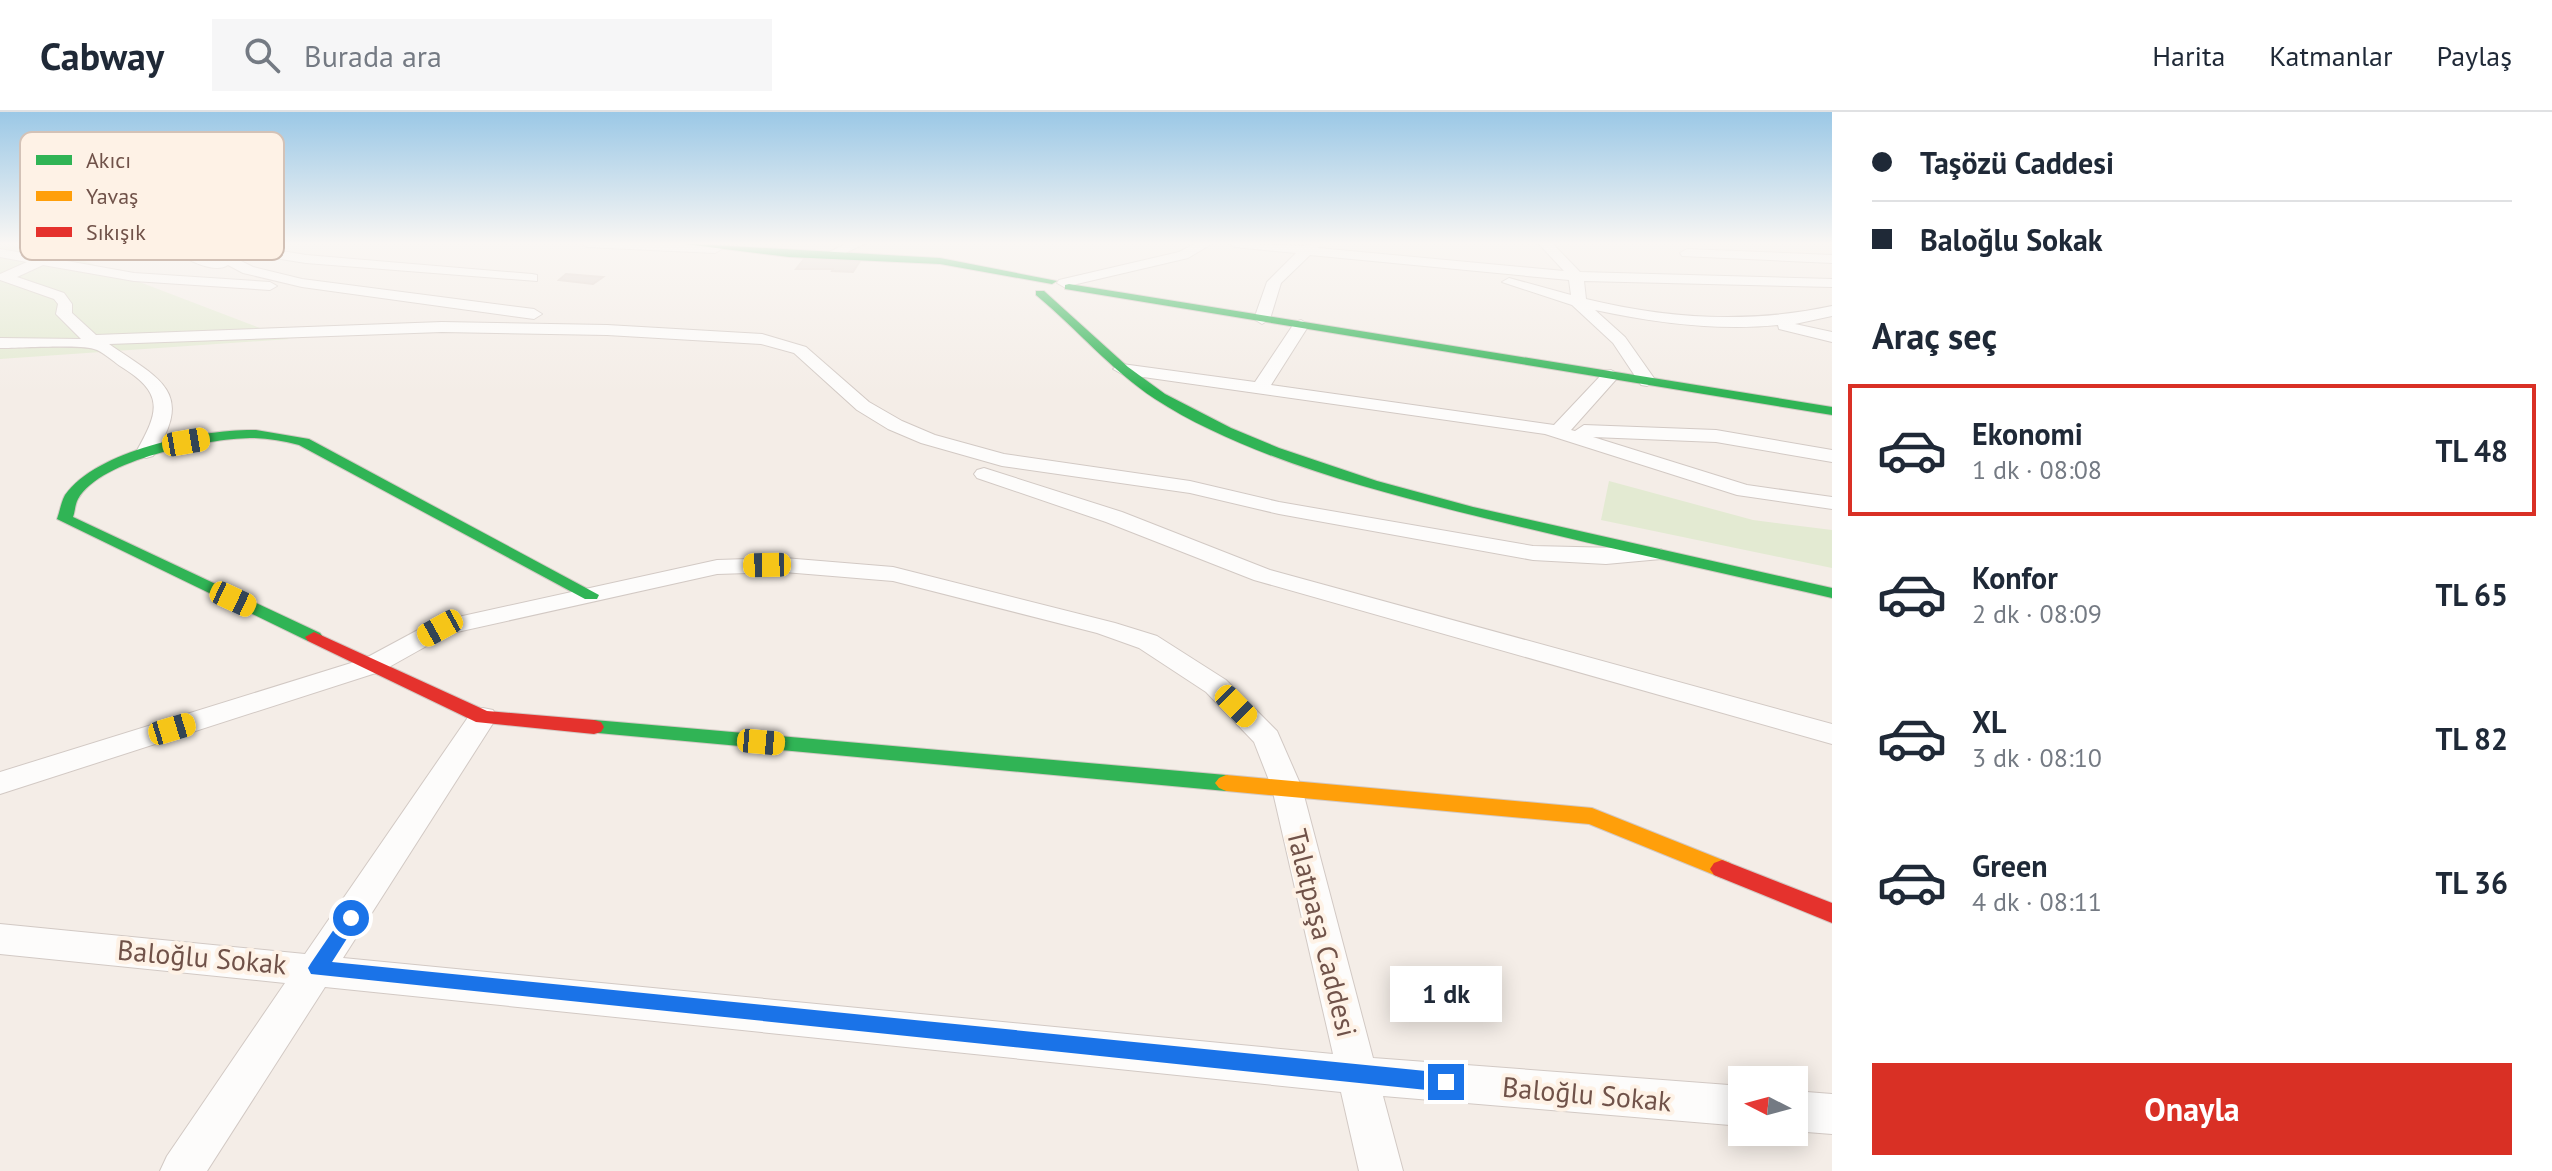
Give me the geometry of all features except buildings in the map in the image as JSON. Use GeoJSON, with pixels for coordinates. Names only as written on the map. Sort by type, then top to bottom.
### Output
{"type":"FeatureCollection","features":[{"type":"Feature","properties":{"kind":"street"},"geometry":{"type":"LineString","coordinates":[[49,292],[59,296],[65,304],[64,314],[95,342],[145,371],[162,390],[165,409],[162,422],[146,452]]}},
{"type":"Feature","properties":{"kind":"street"},"geometry":{"type":"LineString","coordinates":[[372,292],[588,321],[607,330]]}},
{"type":"Feature","properties":{"kind":"street"},"geometry":{"type":"LineString","coordinates":[[1057,292],[1069,315]]}},
{"type":"Feature","properties":{"kind":"street"},"geometry":{"type":"LineString","coordinates":[[1057,292],[1069,315],[1122,369],[1178,407],[1262,445],[1355,480],[1467,511],[1832,593]]}},
{"type":"Feature","properties":{"kind":"street"},"geometry":{"type":"LineString","coordinates":[[1089,292],[1832,411]]}},
{"type":"Feature","properties":{"kind":"street"},"geometry":{"type":"LineString","coordinates":[[1262,319],[1271,292]]}},
{"type":"Feature","properties":{"kind":"street"},"geometry":{"type":"LineString","coordinates":[[1543,292],[1579,304],[1707,321],[1770,322],[1806,319],[1832,311]]}},
{"type":"Feature","properties":{"kind":"street"},"geometry":{"type":"LineString","coordinates":[[1578,292],[1579,304],[1619,340],[1647,381]]}},
{"type":"Feature","properties":{"kind":"street"},"geometry":{"type":"LineString","coordinates":[[1770,322],[1832,337]]}},
{"type":"Feature","properties":{"kind":"street"},"geometry":{"type":"LineString","coordinates":[[1261,387],[1301,325]]}},
{"type":"Feature","properties":{"kind":"street"},"geometry":{"type":"LineString","coordinates":[[0,343],[222,337],[391,327],[722,335],[782,343],[808,355],[815,366],[863,406],[895,425],[942,443],[1028,465],[1190,487],[1279,508],[1533,553],[1606,557],[1653,554],[1832,582]]}},
{"type":"Feature","properties":{"kind":"street"},"geometry":{"type":"LineString","coordinates":[[1122,369],[1554,430],[1716,436],[1832,456]]}},
{"type":"Feature","properties":{"kind":"street"},"geometry":{"type":"LineString","coordinates":[[1554,430],[1611,375]]}},
{"type":"Feature","properties":{"kind":"street"},"geometry":{"type":"LineString","coordinates":[[1554,430],[1744,491],[1832,503]]}},
{"type":"Feature","properties":{"kind":"street"},"geometry":{"type":"LineString","coordinates":[[591,595],[293,438],[222,436],[146,452],[77,489],[63,505],[65,519],[483,717],[1592,816],[1832,913]]}},
{"type":"Feature","properties":{"kind":"street"},"geometry":{"type":"LineString","coordinates":[[984,474],[1114,517],[1262,575],[1832,734]]}},
{"type":"Feature","properties":{"kind":"street","name":"Talatpaşa Caddesi"},"geometry":{"type":"LineString","coordinates":[[0,783],[373,665],[440,628],[717,567],[820,566],[893,574],[1106,628],[1167,652],[1216,686],[1267,738],[1287,788],[1381,1171]]}},
{"type":"Feature","properties":{"kind":"street"},"geometry":{"type":"LineString","coordinates":[[182,1171],[483,717]]}},
{"type":"Feature","properties":{"kind":"street","name":"Baloğlu Sokak"},"geometry":{"type":"LineString","coordinates":[[0,939],[318,968],[1357,1075],[1728,1105]]}},
{"type":"Feature","properties":{"kind":"street"},"geometry":{"type":"LineString","coordinates":[[1808,1112],[1832,1114]]}},
{"type":"Feature","properties":{"kind":"green space"},"geometry":{"type":"Polygon","coordinates":[[[0,292],[167,292],[289,339],[0,359],[0,292]]]}},
{"type":"Feature","properties":{"kind":"green space"},"geometry":{"type":"Polygon","coordinates":[[[1609,481],[1753,520],[1832,530],[1832,568],[1601,520],[1609,481]]]}},
{"type":"Feature","properties":{"kind":"traffic: fast"},"geometry":{"type":"LineString","coordinates":[[1102,292],[1832,411]]}},
{"type":"Feature","properties":{"kind":"traffic: fast"},"geometry":{"type":"LineString","coordinates":[[1040,293],[1124,369],[1160,397],[1227,431],[1274,450],[1372,484],[1472,511],[1832,593]]}},
{"type":"Feature","properties":{"kind":"traffic: fast"},"geometry":{"type":"LineString","coordinates":[[314,637],[65,519],[71,498],[87,481],[111,466],[171,446],[228,436],[256,434],[284,437],[304,442],[591,595]]}},
{"type":"Feature","properties":{"kind":"traffic: fast"},"geometry":{"type":"LineString","coordinates":[[594,727],[1226,783]]}},
{"type":"Feature","properties":{"kind":"traffic: slow"},"geometry":{"type":"LineString","coordinates":[[1226,783],[1592,816],[1722,869]]}},
{"type":"Feature","properties":{"kind":"traffic: jam"},"geometry":{"type":"LineString","coordinates":[[314,637],[483,717],[594,727]]}},
{"type":"Feature","properties":{"kind":"traffic: jam"},"geometry":{"type":"LineString","coordinates":[[1722,869],[1832,913]]}},
{"type":"Feature","properties":{"kind":"route"},"geometry":{"type":"LineString","coordinates":[[351,918],[318,968],[1446,1082]]}}]}
